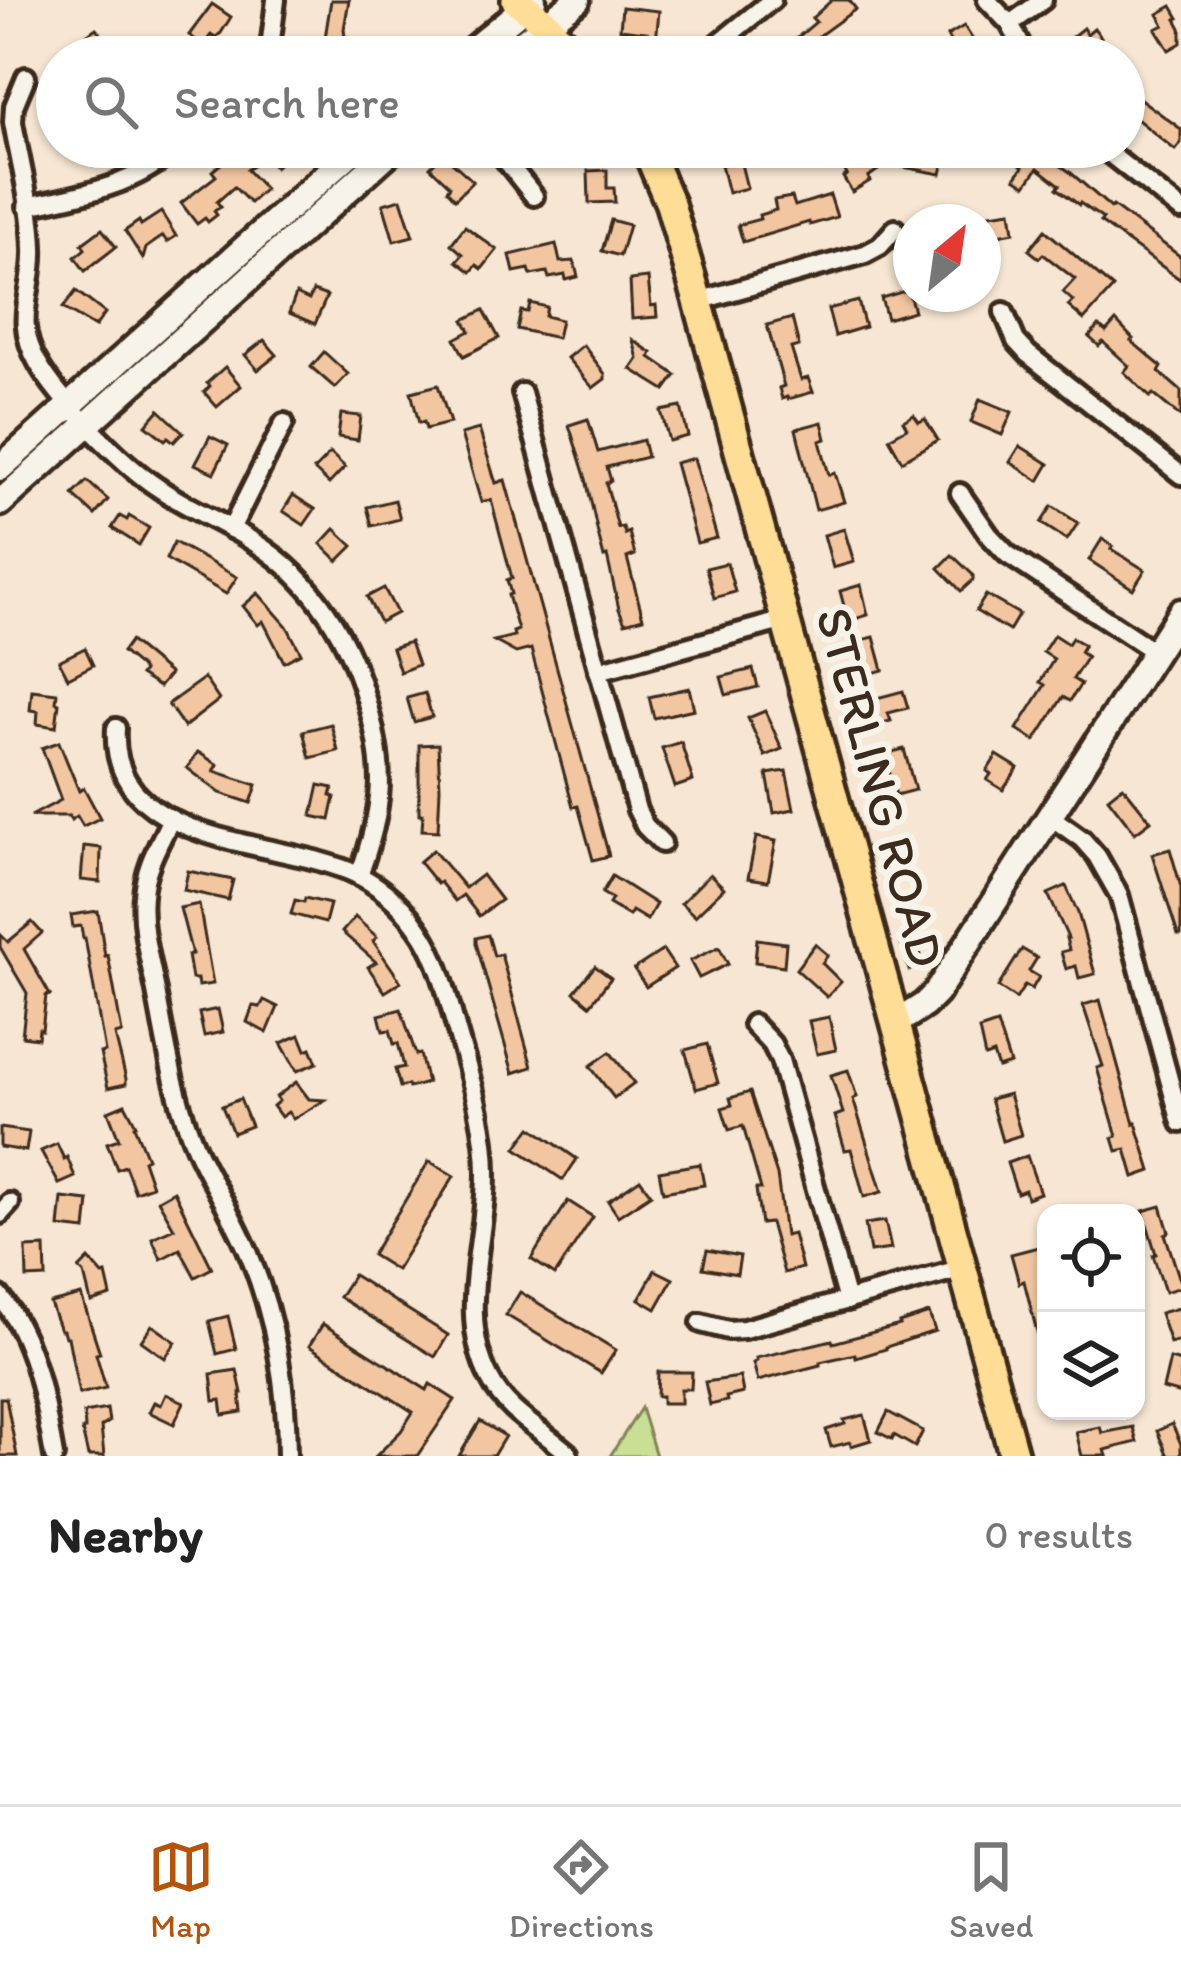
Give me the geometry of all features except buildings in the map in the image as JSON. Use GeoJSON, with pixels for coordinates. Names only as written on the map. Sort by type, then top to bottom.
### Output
{"type":"FeatureCollection","features":[{"type":"Feature","properties":{"kind":"main road"},"geometry":{"type":"LineString","coordinates":[[492,36],[533,6],[577,0]]}},
{"type":"Feature","properties":{"kind":"main road"},"geometry":{"type":"LineString","coordinates":[[516,36],[533,6]]}},
{"type":"Feature","properties":{"kind":"main road"},"geometry":{"type":"LineString","coordinates":[[533,6],[557,36]]}},
{"type":"Feature","properties":{"kind":"main road"},"geometry":{"type":"LineString","coordinates":[[0,503],[79,414],[335,168]]}},
{"type":"Feature","properties":{"kind":"main road"},"geometry":{"type":"LineString","coordinates":[[0,468],[79,414],[370,168]]}},
{"type":"Feature","properties":{"kind":"main road","name":"STERLING ROAD"},"geometry":{"type":"LineString","coordinates":[[655,168],[698,301],[1014,1456]]}},
{"type":"Feature","properties":{"kind":"main road"},"geometry":{"type":"LineString","coordinates":[[896,1023],[936,993],[1181,612]]}},
{"type":"Feature","properties":{"kind":"street"},"geometry":{"type":"LineString","coordinates":[[272,36],[276,0]]}},
{"type":"Feature","properties":{"kind":"street"},"geometry":{"type":"LineString","coordinates":[[728,36],[772,0]]}},
{"type":"Feature","properties":{"kind":"street"},"geometry":{"type":"LineString","coordinates":[[987,0],[1016,36]]}},
{"type":"Feature","properties":{"kind":"street"},"geometry":{"type":"LineString","coordinates":[[1010,24],[1043,0]]}},
{"type":"Feature","properties":{"kind":"street"},"geometry":{"type":"LineString","coordinates":[[26,76],[13,122],[34,245],[25,303],[28,342],[47,376],[129,466],[154,486],[269,552],[312,592],[345,642],[358,670],[380,754],[382,784],[375,831],[359,876]]}},
{"type":"Feature","properties":{"kind":"street"},"geometry":{"type":"LineString","coordinates":[[27,206],[96,192],[151,168]]}},
{"type":"Feature","properties":{"kind":"street"},"geometry":{"type":"LineString","coordinates":[[512,168],[534,196]]}},
{"type":"Feature","properties":{"kind":"street"},"geometry":{"type":"LineString","coordinates":[[1128,168],[1181,210]]}},
{"type":"Feature","properties":{"kind":"street"},"geometry":{"type":"LineString","coordinates":[[698,301],[866,254],[893,232]]}},
{"type":"Feature","properties":{"kind":"street"},"geometry":{"type":"LineString","coordinates":[[1004,312],[1028,354],[1181,475]]}},
{"type":"Feature","properties":{"kind":"street"},"geometry":{"type":"LineString","coordinates":[[522,393],[637,811],[662,843]]}},
{"type":"Feature","properties":{"kind":"street"},"geometry":{"type":"LineString","coordinates":[[231,529],[284,423]]}},
{"type":"Feature","properties":{"kind":"street"},"geometry":{"type":"LineString","coordinates":[[960,493],[988,536],[1007,554],[1155,652]]}},
{"type":"Feature","properties":{"kind":"street"},"geometry":{"type":"LineString","coordinates":[[598,671],[785,620]]}},
{"type":"Feature","properties":{"kind":"street"},"geometry":{"type":"LineString","coordinates":[[116,728],[115,745],[124,776],[171,819],[196,831],[359,876],[401,907],[431,950],[474,1091],[485,1151],[474,1328],[485,1369],[508,1406],[568,1454]]}},
{"type":"Feature","properties":{"kind":"street"},"geometry":{"type":"LineString","coordinates":[[1051,817],[1097,856],[1119,895],[1181,1123]]}},
{"type":"Feature","properties":{"kind":"street"},"geometry":{"type":"LineString","coordinates":[[171,819],[146,876],[142,916],[184,1117],[251,1258],[270,1316],[284,1393],[287,1456]]}},
{"type":"Feature","properties":{"kind":"street"},"geometry":{"type":"LineString","coordinates":[[753,1024],[780,1060],[847,1301]]}},
{"type":"Feature","properties":{"kind":"street"},"geometry":{"type":"LineString","coordinates":[[701,1323],[744,1329],[963,1268]]}},
{"type":"Feature","properties":{"kind":"street"},"geometry":{"type":"LineString","coordinates":[[0,1296],[34,1358],[54,1456]]}},
{"type":"Feature","properties":{"kind":"green space"},"geometry":{"type":"Polygon","coordinates":[[[641,1408],[656,1456],[610,1456],[641,1408]]]}}]}
